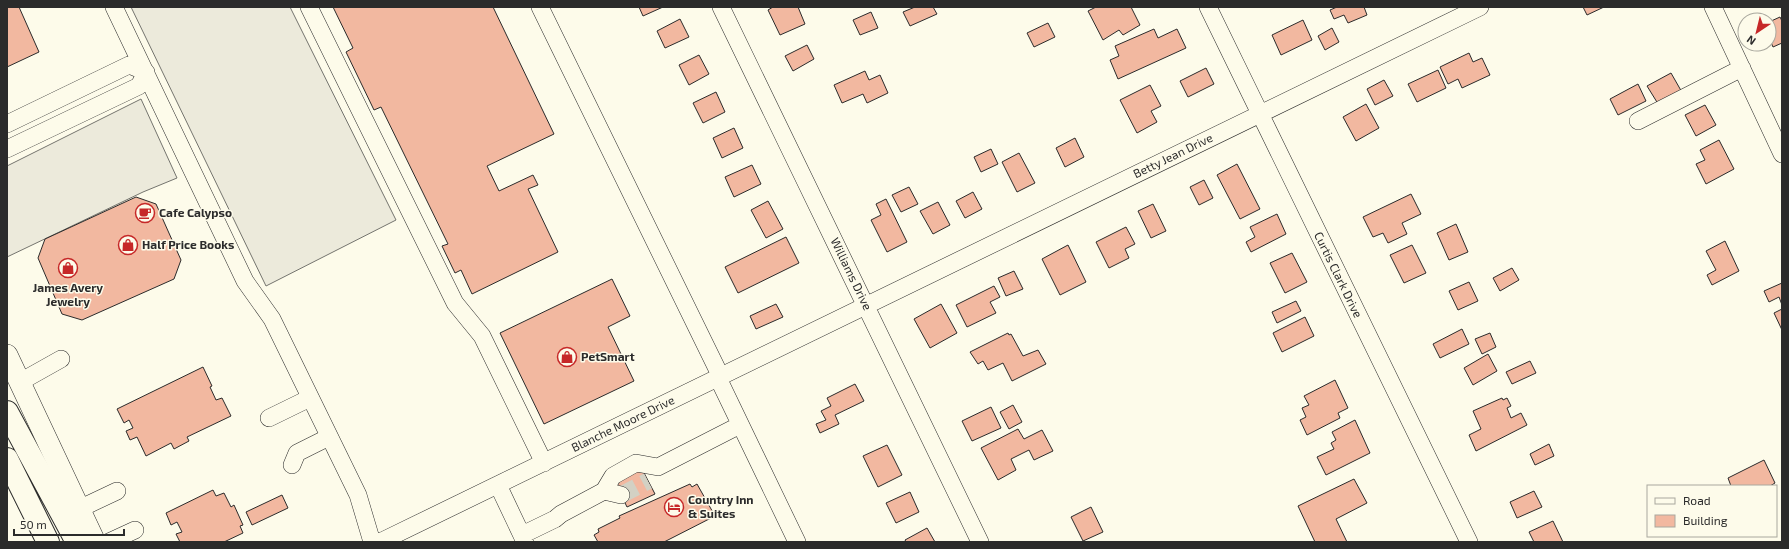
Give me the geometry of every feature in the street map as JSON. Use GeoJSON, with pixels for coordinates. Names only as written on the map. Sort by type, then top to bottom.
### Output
{"type":"FeatureCollection","features":[{"type":"Feature","properties":{"kind":"highway"},"geometry":{"type":"LineString","coordinates":[[7,412],[77,542]]}},
{"type":"Feature","properties":{"kind":"highway"},"geometry":{"type":"LineString","coordinates":[[7,459],[48,542]]}},
{"type":"Feature","properties":{"kind":"main road"},"geometry":{"type":"LineString","coordinates":[[7,355],[95,542]]}},
{"type":"Feature","properties":{"kind":"street"},"geometry":{"type":"LineString","coordinates":[[114,7],[245,281],[272,320],[358,495],[372,542]]}},
{"type":"Feature","properties":{"kind":"street"},"geometry":{"type":"LineString","coordinates":[[310,7],[455,303],[482,336],[544,463]]}},
{"type":"Feature","properties":{"kind":"street"},"geometry":{"type":"LineString","coordinates":[[540,7],[797,542]]}},
{"type":"Feature","properties":{"kind":"street","name":"Williams Drive"},"geometry":{"type":"LineString","coordinates":[[721,7],[980,542]]}},
{"type":"Feature","properties":{"kind":"street","name":"Curtis Clark Drive"},"geometry":{"type":"LineString","coordinates":[[1208,7],[1469,542]]}},
{"type":"Feature","properties":{"kind":"street","name":"Betty Jean Drive"},"geometry":{"type":"LineString","coordinates":[[865,305],[1480,7]]}},
{"type":"Feature","properties":{"kind":"street"},"geometry":{"type":"LineString","coordinates":[[1713,7],[1782,154]]}},
{"type":"Feature","properties":{"kind":"street"},"geometry":{"type":"LineString","coordinates":[[7,124],[130,65],[146,72]]}},
{"type":"Feature","properties":{"kind":"street"},"geometry":{"type":"LineString","coordinates":[[1638,121],[1742,68]]}},
{"type":"Feature","properties":{"kind":"street"},"geometry":{"type":"LineString","coordinates":[[7,149],[139,86],[146,72]]}},
{"type":"Feature","properties":{"kind":"street","name":"Blanche Moore Drive"},"geometry":{"type":"LineString","coordinates":[[380,542],[865,305]]}},
{"type":"Feature","properties":{"kind":"street"},"geometry":{"type":"LineString","coordinates":[[20,382],[61,359]]}},
{"type":"Feature","properties":{"kind":"street"},"geometry":{"type":"LineString","coordinates":[[268,418],[310,398]]}},
{"type":"Feature","properties":{"kind":"street"},"geometry":{"type":"LineString","coordinates":[[648,481],[658,467],[740,425]]}},
{"type":"Feature","properties":{"kind":"street"},"geometry":{"type":"LineString","coordinates":[[292,465],[297,453],[329,437]]}},
{"type":"Feature","properties":{"kind":"street"},"geometry":{"type":"LineString","coordinates":[[498,485],[524,539],[561,514],[604,491],[613,476],[636,463],[658,467]]}},
{"type":"Feature","properties":{"kind":"street"},"geometry":{"type":"LineString","coordinates":[[79,508],[117,490]]}},
{"type":"Feature","properties":{"kind":"street"},"geometry":{"type":"LineString","coordinates":[[604,491],[621,495]]}},
{"type":"Feature","properties":{"kind":"street"},"geometry":{"type":"LineString","coordinates":[[109,542],[135,530]]}},
{"type":"Feature","properties":{"kind":"shaded area"},"geometry":{"type":"Polygon","coordinates":[[[131,7],[290,7],[396,220],[266,286],[131,7]]]}},
{"type":"Feature","properties":{"kind":"shaded area"},"geometry":{"type":"Polygon","coordinates":[[[141,99],[177,178],[143,192],[7,257],[7,166],[141,99]]]}},
{"type":"Feature","properties":{"kind":"building"},"geometry":{"type":"Polygon","coordinates":[[[7,7],[19,7],[39,52],[7,67],[7,7]]]}},
{"type":"Feature","properties":{"kind":"building"},"geometry":{"type":"Polygon","coordinates":[[[333,7],[493,7],[554,134],[487,166],[499,191],[533,175],[538,185],[528,189],[558,252],[472,294],[461,270],[455,273],[442,246],[448,244],[381,107],[374,110],[346,52],[353,48],[333,7]]]}},
{"type":"Feature","properties":{"kind":"building"},"geometry":{"type":"Polygon","coordinates":[[[639,7],[663,7],[643,16],[639,7]]]}},
{"type":"Feature","properties":{"kind":"building"},"geometry":{"type":"Polygon","coordinates":[[[773,7],[798,7],[805,24],[780,35],[768,10],[773,7]]]}},
{"type":"Feature","properties":{"kind":"building"},"geometry":{"type":"Polygon","coordinates":[[[915,7],[933,7],[937,14],[910,26],[903,12],[915,7]]]}},
{"type":"Feature","properties":{"kind":"building"},"geometry":{"type":"Polygon","coordinates":[[[1096,7],[1131,7],[1140,25],[1123,35],[1119,30],[1103,40],[1088,11],[1096,7]]]}},
{"type":"Feature","properties":{"kind":"building"},"geometry":{"type":"Polygon","coordinates":[[[1337,7],[1364,7],[1367,15],[1348,23],[1344,15],[1334,19],[1330,10],[1337,7]]]}},
{"type":"Feature","properties":{"kind":"building"},"geometry":{"type":"Polygon","coordinates":[[[1583,7],[1604,7],[1587,15],[1583,7]]]}},
{"type":"Feature","properties":{"kind":"building"},"geometry":{"type":"Polygon","coordinates":[[[871,12],[878,28],[860,35],[853,20],[871,12]]]}},
{"type":"Feature","properties":{"kind":"building"},"geometry":{"type":"Polygon","coordinates":[[[1780,17],[1782,21],[1782,43],[1777,45],[1777,18],[1780,17]]]}},
{"type":"Feature","properties":{"kind":"building"},"geometry":{"type":"Polygon","coordinates":[[[680,19],[689,37],[665,48],[657,31],[680,19]]]}},
{"type":"Feature","properties":{"kind":"building"},"geometry":{"type":"Polygon","coordinates":[[[1303,20],[1312,40],[1281,55],[1272,35],[1303,20]]]}},
{"type":"Feature","properties":{"kind":"building"},"geometry":{"type":"Polygon","coordinates":[[[1048,23],[1055,37],[1034,47],[1027,33],[1048,23]]]}},
{"type":"Feature","properties":{"kind":"building"},"geometry":{"type":"Polygon","coordinates":[[[1332,28],[1339,42],[1325,50],[1318,36],[1332,28]]]}},
{"type":"Feature","properties":{"kind":"building"},"geometry":{"type":"Polygon","coordinates":[[[1154,29],[1158,38],[1177,29],[1186,48],[1118,79],[1110,60],[1119,56],[1115,46],[1154,29]]]}},
{"type":"Feature","properties":{"kind":"building"},"geometry":{"type":"Polygon","coordinates":[[[807,45],[814,59],[793,71],[785,56],[807,45]]]}},
{"type":"Feature","properties":{"kind":"building"},"geometry":{"type":"Polygon","coordinates":[[[1469,53],[1473,62],[1482,58],[1490,75],[1462,88],[1458,79],[1448,84],[1440,67],[1469,53]]]}},
{"type":"Feature","properties":{"kind":"building"},"geometry":{"type":"Polygon","coordinates":[[[699,55],[709,74],[689,85],[679,65],[699,55]]]}},
{"type":"Feature","properties":{"kind":"building"},"geometry":{"type":"Polygon","coordinates":[[[1206,68],[1214,84],[1188,97],[1180,81],[1206,68]]]}},
{"type":"Feature","properties":{"kind":"building"},"geometry":{"type":"Polygon","coordinates":[[[1438,70],[1446,88],[1417,102],[1408,84],[1438,70]]]}},
{"type":"Feature","properties":{"kind":"building"},"geometry":{"type":"Polygon","coordinates":[[[865,71],[869,80],[880,75],[888,93],[867,103],[863,94],[842,103],[834,85],[865,71]]]}},
{"type":"Feature","properties":{"kind":"building"},"geometry":{"type":"Polygon","coordinates":[[[1671,73],[1683,94],[1660,107],[1647,86],[1671,73]]]}},
{"type":"Feature","properties":{"kind":"building"},"geometry":{"type":"Polygon","coordinates":[[[1384,80],[1393,96],[1375,105],[1367,89],[1384,80]]]}},
{"type":"Feature","properties":{"kind":"building"},"geometry":{"type":"Polygon","coordinates":[[[1638,84],[1646,101],[1618,115],[1610,99],[1638,84]]]}},
{"type":"Feature","properties":{"kind":"building"},"geometry":{"type":"Polygon","coordinates":[[[1150,85],[1161,106],[1151,111],[1157,122],[1137,133],[1120,100],[1150,85]]]}},
{"type":"Feature","properties":{"kind":"building"},"geometry":{"type":"Polygon","coordinates":[[[716,92],[725,112],[703,123],[693,103],[716,92]]]}},
{"type":"Feature","properties":{"kind":"building"},"geometry":{"type":"Polygon","coordinates":[[[1366,104],[1379,128],[1356,141],[1343,117],[1366,104]]]}},
{"type":"Feature","properties":{"kind":"building"},"geometry":{"type":"Polygon","coordinates":[[[1705,105],[1716,125],[1696,136],[1685,115],[1705,105]]]}},
{"type":"Feature","properties":{"kind":"building"},"geometry":{"type":"Polygon","coordinates":[[[734,128],[743,148],[722,158],[713,138],[734,128]]]}},
{"type":"Feature","properties":{"kind":"building"},"geometry":{"type":"Polygon","coordinates":[[[1075,138],[1084,157],[1065,167],[1056,148],[1075,138]]]}},
{"type":"Feature","properties":{"kind":"building"},"geometry":{"type":"Polygon","coordinates":[[[1719,140],[1734,169],[1706,184],[1696,164],[1705,160],[1700,150],[1719,140]]]}},
{"type":"Feature","properties":{"kind":"building"},"geometry":{"type":"Polygon","coordinates":[[[991,149],[998,164],[981,172],[974,157],[991,149]]]}},
{"type":"Feature","properties":{"kind":"building"},"geometry":{"type":"Polygon","coordinates":[[[1019,153],[1035,183],[1017,192],[1002,162],[1019,153]]]}},
{"type":"Feature","properties":{"kind":"building"},"geometry":{"type":"Polygon","coordinates":[[[1237,164],[1260,209],[1240,219],[1217,175],[1237,164]]]}},
{"type":"Feature","properties":{"kind":"building"},"geometry":{"type":"Polygon","coordinates":[[[752,165],[761,184],[734,197],[725,177],[752,165]]]}},
{"type":"Feature","properties":{"kind":"building"},"geometry":{"type":"Polygon","coordinates":[[[1204,180],[1213,198],[1199,205],[1190,187],[1204,180]]]}},
{"type":"Feature","properties":{"kind":"building"},"geometry":{"type":"Polygon","coordinates":[[[909,187],[918,204],[901,212],[892,195],[909,187]]]}},
{"type":"Feature","properties":{"kind":"building"},"geometry":{"type":"Polygon","coordinates":[[[973,192],[982,209],[965,218],[956,201],[973,192]]]}},
{"type":"Feature","properties":{"kind":"building"},"geometry":{"type":"Polygon","coordinates":[[[1411,194],[1421,214],[1402,223],[1407,234],[1388,243],[1383,233],[1373,237],[1363,217],[1411,194]]]}},
{"type":"Feature","properties":{"kind":"building"},"geometry":{"type":"Polygon","coordinates":[[[136,197],[156,204],[181,260],[174,279],[82,320],[62,314],[38,258],[45,239],[136,197]]]}},
{"type":"Feature","properties":{"kind":"building"},"geometry":{"type":"Polygon","coordinates":[[[886,199],[907,242],[887,252],[871,220],[881,215],[876,204],[886,199]]]}},
{"type":"Feature","properties":{"kind":"building"},"geometry":{"type":"Polygon","coordinates":[[[768,201],[783,229],[766,238],[751,210],[768,201]]]}},
{"type":"Feature","properties":{"kind":"building"},"geometry":{"type":"Polygon","coordinates":[[[938,202],[950,225],[933,234],[920,211],[938,202]]]}},
{"type":"Feature","properties":{"kind":"building"},"geometry":{"type":"Polygon","coordinates":[[[1153,204],[1166,231],[1151,238],[1138,211],[1153,204]]]}},
{"type":"Feature","properties":{"kind":"building"},"geometry":{"type":"Polygon","coordinates":[[[1277,214],[1286,234],[1251,252],[1246,242],[1255,237],[1250,227],[1277,214]]]}},
{"type":"Feature","properties":{"kind":"building"},"geometry":{"type":"Polygon","coordinates":[[[1456,224],[1468,252],[1449,260],[1437,233],[1456,224]]]}},
{"type":"Feature","properties":{"kind":"building"},"geometry":{"type":"Polygon","coordinates":[[[1126,227],[1135,244],[1125,249],[1129,258],[1109,268],[1096,242],[1126,227]]]}},
{"type":"Feature","properties":{"kind":"building"},"geometry":{"type":"Polygon","coordinates":[[[786,237],[799,263],[738,293],[725,267],[786,237]]]}},
{"type":"Feature","properties":{"kind":"building"},"geometry":{"type":"Polygon","coordinates":[[[1725,241],[1739,271],[1712,285],[1707,275],[1716,270],[1706,251],[1725,241]]]}},
{"type":"Feature","properties":{"kind":"building"},"geometry":{"type":"Polygon","coordinates":[[[1068,245],[1086,282],[1060,295],[1042,259],[1068,245]]]}},
{"type":"Feature","properties":{"kind":"building"},"geometry":{"type":"Polygon","coordinates":[[[1412,245],[1426,273],[1404,283],[1390,255],[1412,245]]]}},
{"type":"Feature","properties":{"kind":"building"},"geometry":{"type":"Polygon","coordinates":[[[1292,253],[1307,282],[1285,293],[1270,263],[1292,253]]]}},
{"type":"Feature","properties":{"kind":"building"},"geometry":{"type":"Polygon","coordinates":[[[1512,268],[1519,280],[1500,291],[1493,278],[1512,268]]]}},
{"type":"Feature","properties":{"kind":"building"},"geometry":{"type":"Polygon","coordinates":[[[1014,271],[1023,289],[1006,296],[998,278],[1014,271]]]}},
{"type":"Feature","properties":{"kind":"building","name":"PetSmart"},"geometry":{"type":"Polygon","coordinates":[[[612,279],[630,316],[608,327],[634,381],[544,424],[500,333],[612,279]]]}},
{"type":"Feature","properties":{"kind":"building"},"geometry":{"type":"Polygon","coordinates":[[[1469,282],[1478,301],[1458,310],[1449,291],[1469,282]]]}},
{"type":"Feature","properties":{"kind":"building"},"geometry":{"type":"Polygon","coordinates":[[[1782,283],[1782,305],[1779,297],[1769,302],[1764,291],[1782,283]]]}},
{"type":"Feature","properties":{"kind":"building"},"geometry":{"type":"Polygon","coordinates":[[[994,286],[1000,297],[990,302],[996,313],[967,327],[956,305],[994,286]]]}},
{"type":"Feature","properties":{"kind":"building"},"geometry":{"type":"Polygon","coordinates":[[[1296,301],[1301,311],[1277,323],[1272,312],[1296,301]]]}},
{"type":"Feature","properties":{"kind":"building"},"geometry":{"type":"Polygon","coordinates":[[[776,304],[783,317],[756,329],[750,316],[776,304]]]}},
{"type":"Feature","properties":{"kind":"building"},"geometry":{"type":"Polygon","coordinates":[[[941,304],[957,333],[930,348],[914,319],[941,304]]]}},
{"type":"Feature","properties":{"kind":"building"},"geometry":{"type":"Polygon","coordinates":[[[1782,309],[1782,330],[1774,313],[1782,309]]]}},
{"type":"Feature","properties":{"kind":"building"},"geometry":{"type":"Polygon","coordinates":[[[1305,317],[1314,336],[1282,352],[1273,333],[1305,317]]]}},
{"type":"Feature","properties":{"kind":"building"},"geometry":{"type":"Polygon","coordinates":[[[1462,329],[1469,344],[1440,358],[1433,344],[1462,329]]]}},
{"type":"Feature","properties":{"kind":"building"},"geometry":{"type":"Polygon","coordinates":[[[1008,333],[1009,335],[1011,334],[1023,356],[1038,350],[1046,364],[1012,381],[1003,363],[988,370],[983,361],[978,364],[970,352],[1008,333]]]}},
{"type":"Feature","properties":{"kind":"building"},"geometry":{"type":"Polygon","coordinates":[[[1490,333],[1496,347],[1482,354],[1475,339],[1490,333]]]}},
{"type":"Feature","properties":{"kind":"building"},"geometry":{"type":"Polygon","coordinates":[[[1488,354],[1497,371],[1473,385],[1464,368],[1488,354]]]}},
{"type":"Feature","properties":{"kind":"building"},"geometry":{"type":"Polygon","coordinates":[[[1530,361],[1536,373],[1512,384],[1506,372],[1530,361]]]}},
{"type":"Feature","properties":{"kind":"building"},"geometry":{"type":"Polygon","coordinates":[[[203,367],[212,386],[210,387],[216,400],[222,398],[231,416],[187,437],[189,441],[174,449],[171,443],[146,456],[137,437],[130,440],[126,431],[133,428],[129,420],[124,423],[117,409],[203,367]]]}},
{"type":"Feature","properties":{"kind":"building"},"geometry":{"type":"Polygon","coordinates":[[[1335,380],[1348,408],[1338,413],[1340,418],[1307,435],[1300,420],[1306,417],[1302,408],[1309,405],[1304,396],[1335,380]]]}},
{"type":"Feature","properties":{"kind":"building"},"geometry":{"type":"Polygon","coordinates":[[[855,384],[864,401],[835,415],[839,424],[820,433],[816,424],[826,420],[821,411],[831,406],[827,398],[855,384]]]}},
{"type":"Feature","properties":{"kind":"building"},"geometry":{"type":"Polygon","coordinates":[[[1502,398],[1503,400],[1507,398],[1511,406],[1507,408],[1511,418],[1521,413],[1527,425],[1476,451],[1469,435],[1481,429],[1473,411],[1502,398]]]}},
{"type":"Feature","properties":{"kind":"building"},"geometry":{"type":"Polygon","coordinates":[[[1013,405],[1022,422],[1009,429],[1000,412],[1013,405]]]}},
{"type":"Feature","properties":{"kind":"building"},"geometry":{"type":"Polygon","coordinates":[[[991,407],[1001,428],[972,441],[962,421],[991,407]]]}},
{"type":"Feature","properties":{"kind":"building"},"geometry":{"type":"Polygon","coordinates":[[[1355,420],[1370,453],[1326,475],[1317,457],[1334,449],[1331,443],[1336,440],[1332,432],[1355,420]]]}},
{"type":"Feature","properties":{"kind":"building"},"geometry":{"type":"Polygon","coordinates":[[[1018,429],[1024,439],[1042,430],[1053,451],[1034,460],[1029,450],[1011,459],[1016,470],[998,480],[981,448],[1018,429]]]}},
{"type":"Feature","properties":{"kind":"building"},"geometry":{"type":"Polygon","coordinates":[[[1549,444],[1554,456],[1535,465],[1530,454],[1549,444]]]}},
{"type":"Feature","properties":{"kind":"building"},"geometry":{"type":"Polygon","coordinates":[[[887,445],[902,475],[878,487],[863,456],[887,445]]]}},
{"type":"Feature","properties":{"kind":"building"},"geometry":{"type":"Polygon","coordinates":[[[1764,460],[1775,483],[1772,485],[1731,485],[1728,478],[1764,460]]]}},
{"type":"Feature","properties":{"kind":"building"},"geometry":{"type":"Polygon","coordinates":[[[642,469],[655,494],[627,507],[615,482],[642,469]]]}},
{"type":"Feature","properties":{"kind":"building"},"geometry":{"type":"Polygon","coordinates":[[[1354,479],[1367,503],[1336,519],[1347,542],[1315,542],[1298,506],[1354,479]]]}},
{"type":"Feature","properties":{"kind":"building","name":"Country Inn & Suites"},"geometry":{"type":"Polygon","coordinates":[[[690,484],[692,487],[697,484],[715,516],[664,542],[598,542],[594,535],[599,532],[598,529],[620,518],[619,516],[690,484]]]}},
{"type":"Feature","properties":{"kind":"building"},"geometry":{"type":"Polygon","coordinates":[[[213,490],[216,496],[224,493],[231,507],[234,505],[243,525],[240,526],[243,533],[224,542],[180,542],[176,534],[182,532],[177,522],[171,525],[166,513],[213,490]]]}},
{"type":"Feature","properties":{"kind":"building"},"geometry":{"type":"Polygon","coordinates":[[[1534,491],[1542,507],[1517,518],[1510,502],[1534,491]]]}},
{"type":"Feature","properties":{"kind":"building"},"geometry":{"type":"Polygon","coordinates":[[[910,492],[919,512],[896,523],[886,503],[910,492]]]}},
{"type":"Feature","properties":{"kind":"building"},"geometry":{"type":"Polygon","coordinates":[[[282,495],[288,508],[252,525],[246,512],[282,495]]]}},
{"type":"Feature","properties":{"kind":"building"},"geometry":{"type":"Polygon","coordinates":[[[1091,507],[1103,532],[1083,541],[1071,517],[1091,507]]]}},
{"type":"Feature","properties":{"kind":"building"},"geometry":{"type":"Polygon","coordinates":[[[1553,521],[1563,542],[1534,542],[1529,532],[1553,521]]]}},
{"type":"Feature","properties":{"kind":"building"},"geometry":{"type":"Polygon","coordinates":[[[927,528],[935,542],[906,542],[905,540],[927,528]]]}},
{"type":"Feature","properties":{"kind":"tunnel"},"geometry":{"type":"LineString","coordinates":[[621,495],[648,481]]}},
{"type":"Feature","properties":{"kind":"place","name":"Cafe Calypso"},"geometry":{"type":"Point","coordinates":[145,213]}},
{"type":"Feature","properties":{"kind":"place","name":"Half Price Books"},"geometry":{"type":"Point","coordinates":[128,245]}},
{"type":"Feature","properties":{"kind":"place","name":"James Avery Jewelry"},"geometry":{"type":"Point","coordinates":[68,268]}},
{"type":"Feature","properties":{"kind":"place","name":"PetSmart"},"geometry":{"type":"Point","coordinates":[567,357]}},
{"type":"Feature","properties":{"kind":"place","name":"Country Inn & Suites"},"geometry":{"type":"Point","coordinates":[674,507]}}]}
